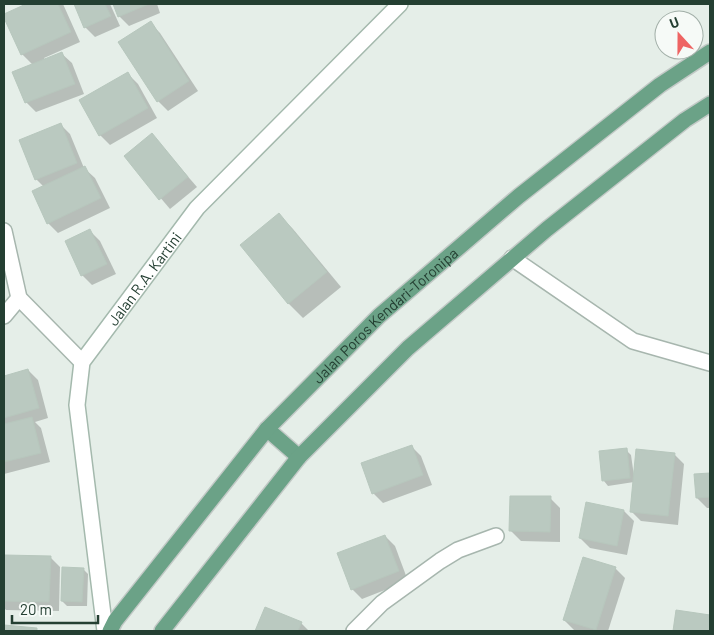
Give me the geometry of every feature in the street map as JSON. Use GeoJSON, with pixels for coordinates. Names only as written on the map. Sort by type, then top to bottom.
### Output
{"type":"FeatureCollection","features":[{"type":"Feature","properties":{"kind":"main road","name":"Jalan R.A. Kartini"},"geometry":{"type":"LineString","coordinates":[[82,362],[197,208],[400,4]]}},
{"type":"Feature","properties":{"kind":"main road","name":"Jalan Poros Kendari-Toronipa"},"geometry":{"type":"LineString","coordinates":[[110,631],[115,621],[267,428],[379,316],[519,196],[660,85],[710,52]]}},
{"type":"Feature","properties":{"kind":"main road"},"geometry":{"type":"LineString","coordinates":[[162,631],[299,457],[408,348],[547,229],[685,120],[710,104]]}},
{"type":"Feature","properties":{"kind":"main road"},"geometry":{"type":"LineString","coordinates":[[4,231],[19,298],[82,362],[77,406],[105,631]]}},
{"type":"Feature","properties":{"kind":"main road"},"geometry":{"type":"LineString","coordinates":[[512,258],[632,341],[710,363]]}},
{"type":"Feature","properties":{"kind":"main road"},"geometry":{"type":"LineString","coordinates":[[4,316],[19,298]]}},
{"type":"Feature","properties":{"kind":"main road"},"geometry":{"type":"LineString","coordinates":[[267,428],[299,457]]}},
{"type":"Feature","properties":{"kind":"main road"},"geometry":{"type":"LineString","coordinates":[[354,631],[382,603],[440,561],[458,550],[496,536]]}},
{"type":"Feature","properties":{"kind":"building"},"geometry":{"type":"Polygon","coordinates":[[[26,4],[58,4],[71,32],[21,55],[4,18],[4,14],[26,4]]]}},
{"type":"Feature","properties":{"kind":"building"},"geometry":{"type":"Polygon","coordinates":[[[74,4],[105,4],[111,16],[84,28],[74,4]]]}},
{"type":"Feature","properties":{"kind":"building"},"geometry":{"type":"Polygon","coordinates":[[[113,4],[149,4],[118,17],[113,4]]]}},
{"type":"Feature","properties":{"kind":"building"},"geometry":{"type":"Polygon","coordinates":[[[151,21],[189,81],[157,102],[118,42],[151,21]]]}},
{"type":"Feature","properties":{"kind":"building"},"geometry":{"type":"Polygon","coordinates":[[[62,52],[75,84],[25,103],[12,72],[62,52]]]}},
{"type":"Feature","properties":{"kind":"building"},"geometry":{"type":"Polygon","coordinates":[[[128,72],[148,108],[99,136],[79,100],[128,72]]]}},
{"type":"Feature","properties":{"kind":"building"},"geometry":{"type":"Polygon","coordinates":[[[61,123],[77,163],[35,180],[19,140],[61,123]]]}},
{"type":"Feature","properties":{"kind":"building"},"geometry":{"type":"Polygon","coordinates":[[[152,133],[188,177],[159,200],[124,156],[152,133]]]}},
{"type":"Feature","properties":{"kind":"building"},"geometry":{"type":"Polygon","coordinates":[[[85,166],[101,198],[47,224],[32,191],[85,166]]]}},
{"type":"Feature","properties":{"kind":"building"},"geometry":{"type":"Polygon","coordinates":[[[279,213],[327,272],[288,304],[240,245],[279,213]]]}},
{"type":"Feature","properties":{"kind":"building"},"geometry":{"type":"Polygon","coordinates":[[[90,229],[107,264],[81,276],[65,241],[90,229]]]}},
{"type":"Feature","properties":{"kind":"building"},"geometry":{"type":"Polygon","coordinates":[[[28,369],[39,408],[4,418],[4,376],[28,369]]]}},
{"type":"Feature","properties":{"kind":"building"},"geometry":{"type":"Polygon","coordinates":[[[32,417],[41,453],[4,462],[4,424],[32,417]]]}},
{"type":"Feature","properties":{"kind":"building"},"geometry":{"type":"Polygon","coordinates":[[[412,445],[423,475],[372,494],[361,463],[412,445]]]}},
{"type":"Feature","properties":{"kind":"building"},"geometry":{"type":"Polygon","coordinates":[[[627,448],[630,478],[602,481],[599,451],[627,448]]]}},
{"type":"Feature","properties":{"kind":"building"},"geometry":{"type":"Polygon","coordinates":[[[636,449],[675,453],[668,516],[630,512],[636,449]]]}},
{"type":"Feature","properties":{"kind":"building"},"geometry":{"type":"Polygon","coordinates":[[[710,473],[710,497],[696,498],[694,474],[710,473]]]}},
{"type":"Feature","properties":{"kind":"building"},"geometry":{"type":"Polygon","coordinates":[[[510,496],[551,496],[550,532],[509,531],[510,496]]]}},
{"type":"Feature","properties":{"kind":"building"},"geometry":{"type":"Polygon","coordinates":[[[586,502],[624,510],[617,546],[579,538],[586,502]]]}},
{"type":"Feature","properties":{"kind":"building"},"geometry":{"type":"Polygon","coordinates":[[[385,535],[399,571],[351,590],[337,553],[385,535]]]}},
{"type":"Feature","properties":{"kind":"building"},"geometry":{"type":"Polygon","coordinates":[[[4,555],[51,556],[49,602],[4,601],[4,555]]]}},
{"type":"Feature","properties":{"kind":"building"},"geometry":{"type":"Polygon","coordinates":[[[583,557],[616,567],[596,630],[563,620],[583,557]]]}},
{"type":"Feature","properties":{"kind":"building"},"geometry":{"type":"Polygon","coordinates":[[[62,567],[84,568],[82,602],[61,601],[62,567]]]}},
{"type":"Feature","properties":{"kind":"building"},"geometry":{"type":"Polygon","coordinates":[[[265,607],[302,622],[298,631],[255,631],[265,607]]]}},
{"type":"Feature","properties":{"kind":"building"},"geometry":{"type":"Polygon","coordinates":[[[676,610],[710,615],[710,631],[673,631],[676,610]]]}},
{"type":"Feature","properties":{"kind":"building"},"geometry":{"type":"Polygon","coordinates":[[[4,625],[37,628],[37,631],[4,631],[4,625]]]}}]}
